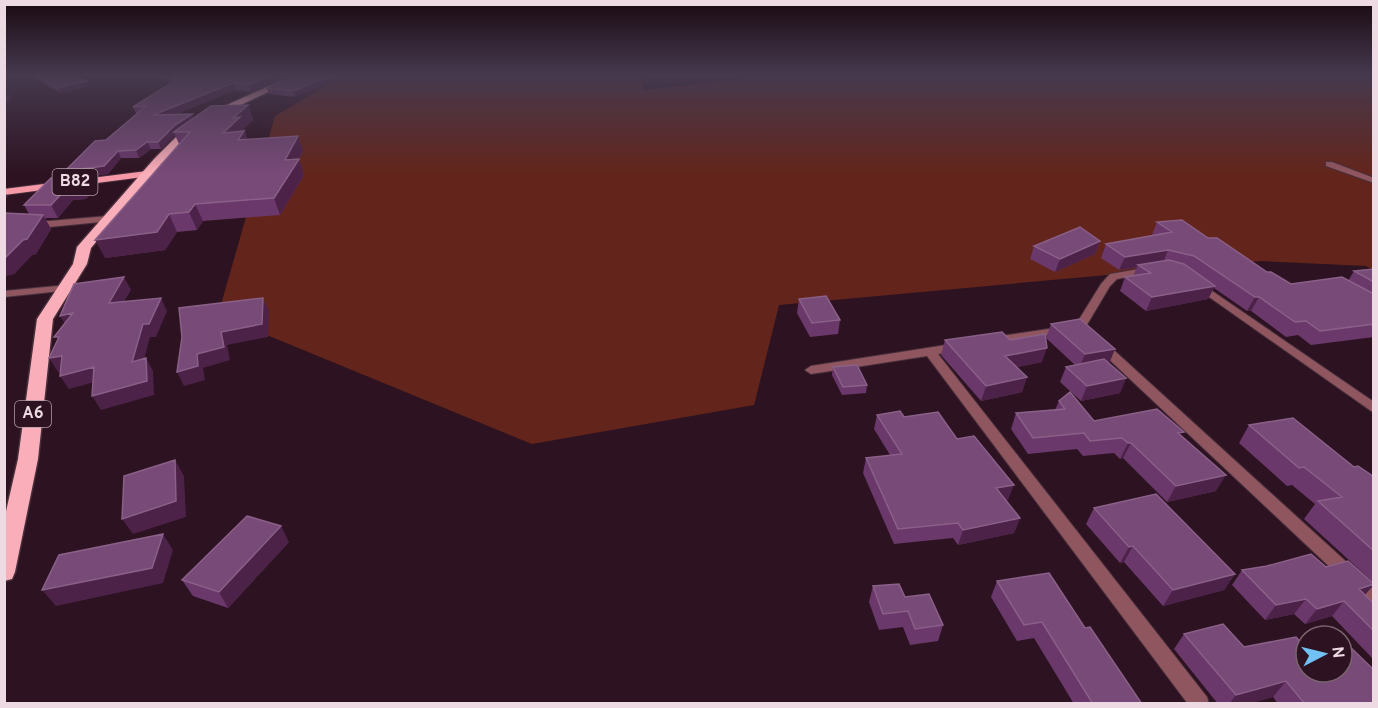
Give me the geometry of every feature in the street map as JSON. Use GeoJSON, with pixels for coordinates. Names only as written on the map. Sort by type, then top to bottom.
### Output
{"type":"FeatureCollection","features":[{"type":"Feature","properties":{"kind":"highway","name":"A6"},"geometry":{"type":"LineString","coordinates":[[4,573],[8,539],[27,459],[45,319],[67,288],[80,264],[84,247],[108,219],[177,142],[198,125],[227,108]]}},
{"type":"Feature","properties":{"kind":"highway","name":"A6"},"geometry":{"type":"LineString","coordinates":[[80,264],[99,247],[145,191],[196,136],[240,108]]}},
{"type":"Feature","properties":{"kind":"main road","name":"B82"},"geometry":{"type":"LineString","coordinates":[[4,192],[147,174]]}},
{"type":"Feature","properties":{"kind":"street"},"geometry":{"type":"LineString","coordinates":[[1329,164],[1374,181]]}},
{"type":"Feature","properties":{"kind":"street"},"geometry":{"type":"LineString","coordinates":[[4,222],[50,224],[108,219]]}},
{"type":"Feature","properties":{"kind":"street"},"geometry":{"type":"LineString","coordinates":[[812,369],[930,352],[1081,326],[1106,284],[1114,276],[1162,268]]}},
{"type":"Feature","properties":{"kind":"street"},"geometry":{"type":"LineString","coordinates":[[1192,280],[1374,409]]}},
{"type":"Feature","properties":{"kind":"street"},"geometry":{"type":"LineString","coordinates":[[4,294],[67,288]]}},
{"type":"Feature","properties":{"kind":"street"},"geometry":{"type":"LineString","coordinates":[[1081,326],[1374,598]]}},
{"type":"Feature","properties":{"kind":"street"},"geometry":{"type":"LineString","coordinates":[[930,352],[1200,704]]}},
{"type":"Feature","properties":{"kind":"shaded area"},"geometry":{"type":"Polygon","coordinates":[[[288,108],[1373,108],[1373,270],[1366,266],[1261,261],[779,305],[754,405],[532,444],[218,315],[275,116],[288,108]]]}},
{"type":"Feature","properties":{"kind":"building"},"geometry":{"type":"Polygon","coordinates":[[[144,108],[170,108],[153,115],[192,114],[175,125],[158,142],[147,142],[136,150],[118,151],[104,166],[65,171],[95,141],[106,140],[144,108]]]}},
{"type":"Feature","properties":{"kind":"building"},"geometry":{"type":"Polygon","coordinates":[[[208,108],[244,108],[233,118],[240,117],[223,133],[244,131],[238,140],[298,136],[285,160],[299,159],[274,198],[195,204],[189,212],[169,214],[157,232],[95,240],[190,132],[174,132],[208,108]]]}},
{"type":"Feature","properties":{"kind":"building"},"geometry":{"type":"Polygon","coordinates":[[[92,173],[79,186],[67,188],[51,205],[24,205],[51,178],[92,173]]]}},
{"type":"Feature","properties":{"kind":"building"},"geometry":{"type":"Polygon","coordinates":[[[4,213],[43,215],[27,239],[23,240],[4,259],[4,213]]]}},
{"type":"Feature","properties":{"kind":"building"},"geometry":{"type":"Polygon","coordinates":[[[1182,220],[1208,238],[1217,238],[1267,272],[1291,284],[1342,277],[1374,294],[1374,324],[1320,331],[1306,321],[1295,322],[1194,256],[1168,250],[1125,257],[1106,244],[1172,232],[1157,222],[1182,220]]]}},
{"type":"Feature","properties":{"kind":"building"},"geometry":{"type":"Polygon","coordinates":[[[1080,227],[1100,241],[1060,259],[1034,246],[1080,227]]]}},
{"type":"Feature","properties":{"kind":"building"},"geometry":{"type":"Polygon","coordinates":[[[1169,260],[1184,264],[1215,286],[1152,297],[1125,277],[1151,273],[1138,265],[1169,260]]]}},
{"type":"Feature","properties":{"kind":"building"},"geometry":{"type":"Polygon","coordinates":[[[1374,269],[1374,282],[1354,271],[1374,269]]]}},
{"type":"Feature","properties":{"kind":"building"},"geometry":{"type":"Polygon","coordinates":[[[124,277],[109,303],[161,298],[149,324],[143,324],[132,362],[146,358],[147,381],[92,396],[94,367],[60,376],[62,356],[49,358],[59,337],[54,337],[73,313],[60,316],[74,284],[124,277]]]}},
{"type":"Feature","properties":{"kind":"building"},"geometry":{"type":"Polygon","coordinates":[[[826,296],[840,320],[812,323],[799,299],[826,296]]]}},
{"type":"Feature","properties":{"kind":"building"},"geometry":{"type":"Polygon","coordinates":[[[263,298],[262,324],[221,332],[224,347],[197,354],[198,366],[177,372],[182,337],[179,308],[263,298]]]}},
{"type":"Feature","properties":{"kind":"building"},"geometry":{"type":"Polygon","coordinates":[[[1080,319],[1115,349],[1085,354],[1051,324],[1080,319]]]}},
{"type":"Feature","properties":{"kind":"building"},"geometry":{"type":"Polygon","coordinates":[[[1002,332],[1010,340],[1045,334],[1047,348],[1005,356],[1027,377],[986,386],[945,340],[1002,332]]]}},
{"type":"Feature","properties":{"kind":"building"},"geometry":{"type":"Polygon","coordinates":[[[1104,359],[1126,378],[1087,386],[1066,367],[1104,359]]]}},
{"type":"Feature","properties":{"kind":"building"},"geometry":{"type":"Polygon","coordinates":[[[857,365],[867,385],[843,387],[833,367],[857,365]]]}},
{"type":"Feature","properties":{"kind":"building"},"geometry":{"type":"Polygon","coordinates":[[[1070,392],[1094,421],[1157,409],[1184,432],[1178,433],[1226,475],[1176,486],[1131,443],[1122,438],[1090,441],[1084,433],[1033,438],[1016,413],[1065,409],[1059,401],[1070,392]]]}},
{"type":"Feature","properties":{"kind":"building"},"geometry":{"type":"Polygon","coordinates":[[[900,411],[904,417],[938,412],[957,439],[974,436],[1014,485],[996,488],[1020,518],[963,530],[958,523],[898,529],[866,458],[902,454],[877,415],[900,411]]]}},
{"type":"Feature","properties":{"kind":"building"},"geometry":{"type":"Polygon","coordinates":[[[1293,418],[1354,467],[1358,466],[1374,477],[1374,551],[1318,501],[1342,497],[1304,467],[1299,468],[1249,425],[1293,418]]]}},
{"type":"Feature","properties":{"kind":"building"},"geometry":{"type":"Polygon","coordinates":[[[175,460],[176,501],[122,519],[124,476],[175,460]]]}},
{"type":"Feature","properties":{"kind":"building"},"geometry":{"type":"Polygon","coordinates":[[[1156,494],[1235,574],[1173,590],[1133,546],[1129,547],[1094,508],[1156,494]]]}},
{"type":"Feature","properties":{"kind":"building"},"geometry":{"type":"Polygon","coordinates":[[[247,516],[281,526],[219,592],[182,580],[247,516]]]}},
{"type":"Feature","properties":{"kind":"building"},"geometry":{"type":"Polygon","coordinates":[[[163,534],[152,568],[42,590],[59,555],[163,534]]]}},
{"type":"Feature","properties":{"kind":"building"},"geometry":{"type":"Polygon","coordinates":[[[1311,554],[1326,567],[1348,561],[1374,584],[1359,589],[1374,604],[1374,631],[1344,601],[1317,609],[1306,599],[1276,605],[1242,570],[1311,554]]]}},
{"type":"Feature","properties":{"kind":"building"},"geometry":{"type":"Polygon","coordinates":[[[1049,573],[1085,628],[1090,627],[1142,704],[1093,704],[1042,622],[1024,625],[997,581],[1049,573]]]}},
{"type":"Feature","properties":{"kind":"building"},"geometry":{"type":"Polygon","coordinates":[[[899,584],[905,597],[929,594],[943,625],[915,629],[908,611],[883,614],[873,586],[899,584]]]}},
{"type":"Feature","properties":{"kind":"building"},"geometry":{"type":"Polygon","coordinates":[[[1223,624],[1244,647],[1294,637],[1294,684],[1354,684],[1354,651],[1374,670],[1374,704],[1305,704],[1286,681],[1236,695],[1184,634],[1223,624]]]}}]}
